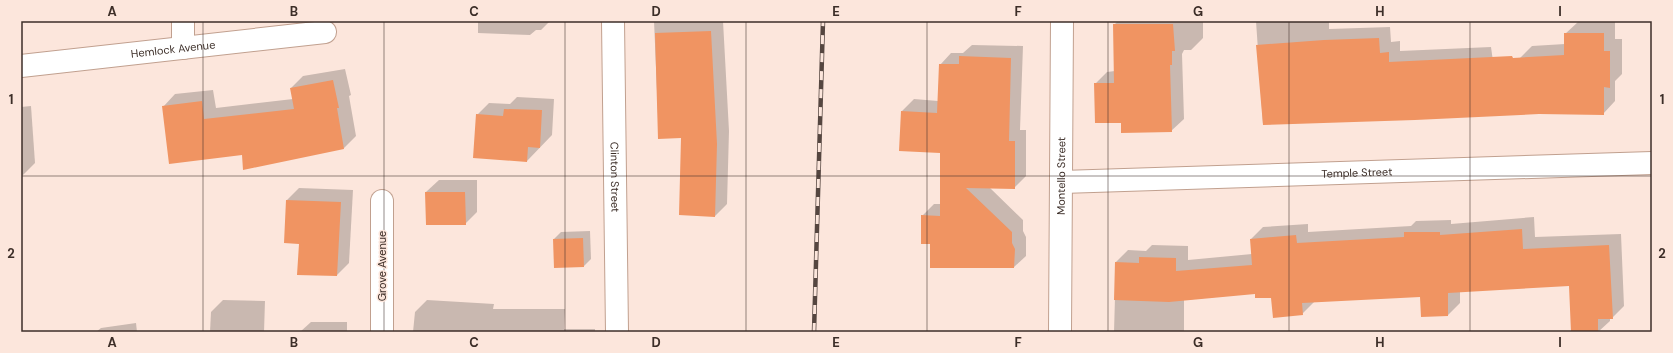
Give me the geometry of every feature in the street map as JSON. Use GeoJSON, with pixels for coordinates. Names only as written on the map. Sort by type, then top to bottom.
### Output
{"type":"FeatureCollection","features":[{"type":"Feature","properties":{"kind":"street"},"geometry":{"type":"LineString","coordinates":[[183,21],[183,48]]}},
{"type":"Feature","properties":{"kind":"street","name":"Clinton Street"},"geometry":{"type":"LineString","coordinates":[[613,21],[617,332]]}},
{"type":"Feature","properties":{"kind":"street","name":"Montello Street"},"geometry":{"type":"LineString","coordinates":[[1060,332],[1062,21]]}},
{"type":"Feature","properties":{"kind":"street","name":"Hemlock Avenue"},"geometry":{"type":"LineString","coordinates":[[21,66],[325,32]]}},
{"type":"Feature","properties":{"kind":"street","name":"Temple Street"},"geometry":{"type":"LineString","coordinates":[[1062,182],[1652,163]]}},
{"type":"Feature","properties":{"kind":"street","name":"Grove Avenue"},"geometry":{"type":"LineString","coordinates":[[382,201],[382,332]]}},
{"type":"Feature","properties":{"kind":"building"},"geometry":{"type":"Polygon","coordinates":[[[1113,24],[1173,24],[1175,51],[1172,51],[1172,65],[1170,65],[1172,132],[1121,133],[1121,123],[1095,123],[1094,83],[1114,83],[1113,24]]]}},
{"type":"Feature","properties":{"kind":"building"},"geometry":{"type":"Polygon","coordinates":[[[711,31],[717,144],[715,217],[679,215],[681,138],[658,139],[655,33],[711,31]]]}},
{"type":"Feature","properties":{"kind":"building"},"geometry":{"type":"Polygon","coordinates":[[[1564,33],[1604,33],[1604,51],[1610,51],[1610,88],[1604,87],[1604,115],[1539,114],[1263,125],[1256,45],[1379,38],[1380,53],[1389,52],[1389,62],[1512,56],[1513,58],[1564,55],[1564,33]]]}},
{"type":"Feature","properties":{"kind":"building"},"geometry":{"type":"Polygon","coordinates":[[[959,56],[1011,58],[1009,141],[1015,141],[1015,189],[966,188],[1012,232],[1012,243],[1015,249],[1014,268],[930,268],[930,244],[921,244],[921,215],[940,216],[940,153],[899,151],[901,111],[937,113],[939,64],[959,64],[959,56]]]}},
{"type":"Feature","properties":{"kind":"building"},"geometry":{"type":"Polygon","coordinates":[[[333,80],[339,108],[337,108],[344,149],[243,170],[242,155],[169,164],[162,106],[202,101],[204,119],[294,109],[290,88],[333,80]]]}},
{"type":"Feature","properties":{"kind":"building"},"geometry":{"type":"Polygon","coordinates":[[[504,109],[542,110],[540,148],[528,147],[527,162],[473,158],[476,114],[503,116],[504,109]]]}},
{"type":"Feature","properties":{"kind":"building"},"geometry":{"type":"Polygon","coordinates":[[[425,192],[465,192],[466,225],[426,225],[425,192]]]}},
{"type":"Feature","properties":{"kind":"building"},"geometry":{"type":"Polygon","coordinates":[[[286,200],[341,202],[337,276],[297,275],[299,244],[284,243],[286,200]]]}},
{"type":"Feature","properties":{"kind":"building"},"geometry":{"type":"Polygon","coordinates":[[[1522,229],[1523,249],[1609,245],[1613,319],[1598,319],[1598,332],[1571,332],[1569,286],[1448,293],[1448,316],[1421,317],[1420,297],[1302,303],[1303,315],[1273,318],[1271,298],[1255,298],[1255,294],[1169,302],[1114,300],[1115,262],[1139,263],[1139,257],[1176,258],[1176,271],[1252,265],[1250,239],[1296,235],[1297,243],[1404,237],[1404,232],[1440,232],[1440,235],[1522,229]]]}},
{"type":"Feature","properties":{"kind":"building"},"geometry":{"type":"Polygon","coordinates":[[[583,238],[584,267],[554,268],[553,239],[583,238]]]}},
{"type":"Feature","properties":{"kind":"railway"},"geometry":{"type":"LineString","coordinates":[[814,332],[823,21]]}}]}
